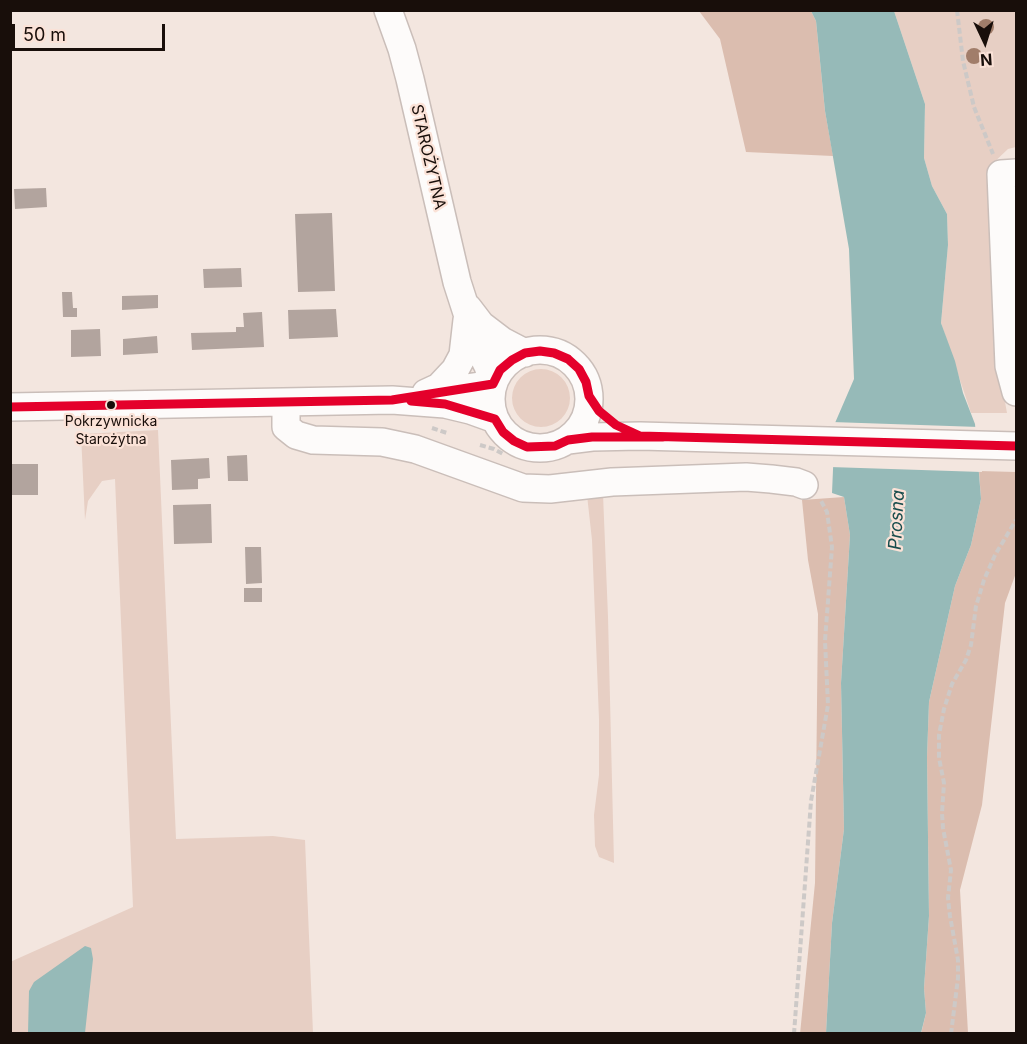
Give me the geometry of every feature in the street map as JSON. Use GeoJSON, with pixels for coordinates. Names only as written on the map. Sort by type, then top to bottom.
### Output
{"type":"FeatureCollection","features":[{"type":"Feature","properties":{"kind":"street","name":"STAROŻYTNA"},"geometry":{"type":"LineString","coordinates":[[388,10],[402,49],[446,240],[477,344],[488,366],[493,384]]}},
{"type":"Feature","properties":{"kind":"street"},"geometry":{"type":"LineString","coordinates":[[1009,174],[1009,366],[1017,392]]}},
{"type":"Feature","properties":{"kind":"street","name":"STAROŻYTNA"},"geometry":{"type":"LineString","coordinates":[[466,310],[502,341],[525,353]]}},
{"type":"Feature","properties":{"kind":"street"},"geometry":{"type":"LineString","coordinates":[[425,394],[439,387],[455,370],[463,355],[467,339],[466,310]]}},
{"type":"Feature","properties":{"kind":"street"},"geometry":{"type":"LineString","coordinates":[[640,436],[616,425],[599,411],[589,396],[582,375],[568,359],[554,353],[540,351],[525,353],[500,370],[493,384],[492,408],[495,419],[503,432],[514,441],[527,447],[555,446],[568,440],[592,437],[640,436],[1016,446]]}},
{"type":"Feature","properties":{"kind":"street"},"geometry":{"type":"LineString","coordinates":[[392,400],[493,384]]}},
{"type":"Feature","properties":{"kind":"street"},"geometry":{"type":"LineString","coordinates":[[568,440],[580,428],[587,413],[589,396]]}},
{"type":"Feature","properties":{"kind":"street"},"geometry":{"type":"LineString","coordinates":[[10,407],[392,400],[445,404],[495,419]]}},
{"type":"Feature","properties":{"kind":"street"},"geometry":{"type":"LineString","coordinates":[[286,402],[286,427],[296,435],[313,440],[381,442],[415,449],[523,488],[550,489],[612,482],[746,477],[771,478],[804,485]]}},
{"type":"Feature","properties":{"kind":"path"},"geometry":{"type":"LineString","coordinates":[[957,10],[963,61],[974,107],[1009,174]]}},
{"type":"Feature","properties":{"kind":"path"},"geometry":{"type":"LineString","coordinates":[[430,427],[448,434]]}},
{"type":"Feature","properties":{"kind":"path"},"geometry":{"type":"LineString","coordinates":[[477,445],[494,449]]}},
{"type":"Feature","properties":{"kind":"path"},"geometry":{"type":"LineString","coordinates":[[794,1034],[811,801],[828,705],[825,641],[832,547],[831,530],[822,501],[804,485]]}},
{"type":"Feature","properties":{"kind":"path"},"geometry":{"type":"LineString","coordinates":[[951,1034],[958,960],[948,898],[951,870],[943,828],[944,783],[939,758],[939,735],[952,684],[966,660],[971,645],[976,606],[984,580],[995,555],[1017,519]]}},
{"type":"Feature","properties":{"kind":"shaded area"},"geometry":{"type":"Polygon","coordinates":[[[699,11],[811,11],[816,21],[825,111],[833,156],[746,152],[720,39],[699,11]]]}},
{"type":"Feature","properties":{"kind":"shaded area"},"geometry":{"type":"Polygon","coordinates":[[[894,11],[1016,11],[1016,147],[1008,149],[988,168],[999,369],[1007,413],[971,413],[941,323],[948,245],[947,214],[932,186],[924,158],[925,104],[894,11]]]}},
{"type":"Feature","properties":{"kind":"shaded area"},"geometry":{"type":"Polygon","coordinates":[[[541,369],[552,371],[565,382],[570,398],[568,409],[557,422],[541,427],[530,425],[517,414],[512,398],[514,387],[525,374],[541,369]]]}},
{"type":"Feature","properties":{"kind":"shaded area"},"geometry":{"type":"Polygon","coordinates":[[[158,430],[176,839],[273,836],[305,840],[313,1033],[11,1033],[10,962],[133,907],[115,479],[102,481],[88,501],[85,520],[81,434],[158,430]]]}},
{"type":"Feature","properties":{"kind":"shaded area"},"geometry":{"type":"Polygon","coordinates":[[[979,471],[1016,472],[1016,573],[1005,603],[982,805],[960,890],[968,1033],[921,1034],[926,1013],[924,988],[929,916],[927,757],[929,702],[955,586],[971,545],[981,499],[979,471]]]}},
{"type":"Feature","properties":{"kind":"shaded area"},"geometry":{"type":"Polygon","coordinates":[[[603,494],[614,863],[599,857],[595,846],[594,815],[599,775],[599,719],[592,540],[587,495],[603,494]]]}},
{"type":"Feature","properties":{"kind":"shaded area"},"geometry":{"type":"Polygon","coordinates":[[[844,497],[850,535],[841,683],[844,829],[832,923],[826,1033],[800,1034],[815,883],[818,614],[808,560],[802,500],[844,497]]]}},
{"type":"Feature","properties":{"kind":"water","name":"Prosna"},"geometry":{"type":"Polygon","coordinates":[[[811,11],[894,11],[925,104],[924,158],[932,186],[947,214],[948,245],[941,323],[975,424],[981,499],[971,545],[955,586],[929,702],[927,757],[929,916],[924,988],[926,1013],[921,1033],[826,1033],[832,923],[844,829],[841,683],[850,535],[844,497],[832,493],[835,423],[854,379],[849,249],[825,111],[816,21],[811,11]]]}},
{"type":"Feature","properties":{"kind":"water"},"geometry":{"type":"Polygon","coordinates":[[[85,946],[91,948],[93,959],[85,1033],[28,1033],[29,991],[34,982],[85,946]]]}},
{"type":"Feature","properties":{"kind":"pier"},"geometry":{"type":"Polygon","coordinates":[[[832,422],[979,427],[982,472],[830,467],[832,422]]]}},
{"type":"Feature","properties":{"kind":"building"},"geometry":{"type":"Polygon","coordinates":[[[46,188],[47,207],[15,209],[14,189],[46,188]]]}},
{"type":"Feature","properties":{"kind":"building"},"geometry":{"type":"Polygon","coordinates":[[[332,213],[335,291],[298,292],[295,214],[332,213]]]}},
{"type":"Feature","properties":{"kind":"building"},"geometry":{"type":"Polygon","coordinates":[[[241,268],[242,287],[204,288],[203,269],[241,268]]]}},
{"type":"Feature","properties":{"kind":"building"},"geometry":{"type":"Polygon","coordinates":[[[62,292],[72,292],[73,308],[77,308],[77,317],[63,317],[62,292]]]}},
{"type":"Feature","properties":{"kind":"building"},"geometry":{"type":"Polygon","coordinates":[[[158,295],[158,308],[122,310],[122,296],[158,295]]]}},
{"type":"Feature","properties":{"kind":"building"},"geometry":{"type":"Polygon","coordinates":[[[336,309],[338,337],[289,339],[288,310],[336,309]]]}},
{"type":"Feature","properties":{"kind":"building"},"geometry":{"type":"Polygon","coordinates":[[[262,312],[264,347],[192,350],[191,333],[236,332],[236,327],[244,327],[243,313],[262,312]]]}},
{"type":"Feature","properties":{"kind":"building"},"geometry":{"type":"Polygon","coordinates":[[[100,329],[101,356],[71,357],[71,330],[100,329]]]}},
{"type":"Feature","properties":{"kind":"building"},"geometry":{"type":"Polygon","coordinates":[[[157,336],[158,353],[123,355],[123,339],[157,336]]]}},
{"type":"Feature","properties":{"kind":"building"},"geometry":{"type":"Polygon","coordinates":[[[247,455],[248,481],[228,481],[227,456],[247,455]]]}},
{"type":"Feature","properties":{"kind":"building"},"geometry":{"type":"Polygon","coordinates":[[[209,458],[210,478],[198,479],[198,489],[172,490],[171,460],[209,458]]]}},
{"type":"Feature","properties":{"kind":"building"},"geometry":{"type":"Polygon","coordinates":[[[10,464],[38,464],[38,495],[10,495],[10,464]]]}},
{"type":"Feature","properties":{"kind":"building"},"geometry":{"type":"Polygon","coordinates":[[[211,504],[212,543],[174,544],[173,505],[211,504]]]}},
{"type":"Feature","properties":{"kind":"building"},"geometry":{"type":"Polygon","coordinates":[[[245,547],[261,547],[262,583],[246,584],[245,547]]]}},
{"type":"Feature","properties":{"kind":"building"},"geometry":{"type":"Polygon","coordinates":[[[244,588],[262,588],[262,602],[244,602],[244,588]]]}},
{"type":"Feature","properties":{"kind":"transit line"},"geometry":{"type":"LineString","coordinates":[[10,407],[392,400],[493,384],[500,370],[512,360],[525,353],[540,351],[554,353],[568,359],[579,369],[586,382],[589,396],[599,411],[616,425],[640,436],[1016,446]]}},
{"type":"Feature","properties":{"kind":"transit line"},"geometry":{"type":"LineString","coordinates":[[411,401],[445,404],[495,419],[503,432],[514,441],[527,447],[555,446],[568,440],[592,437],[663,437]]}},
{"type":"Feature","properties":{"kind":"place","name":"Pokrzywnicka Starożytna"},"geometry":{"type":"Point","coordinates":[111,405]}}]}
